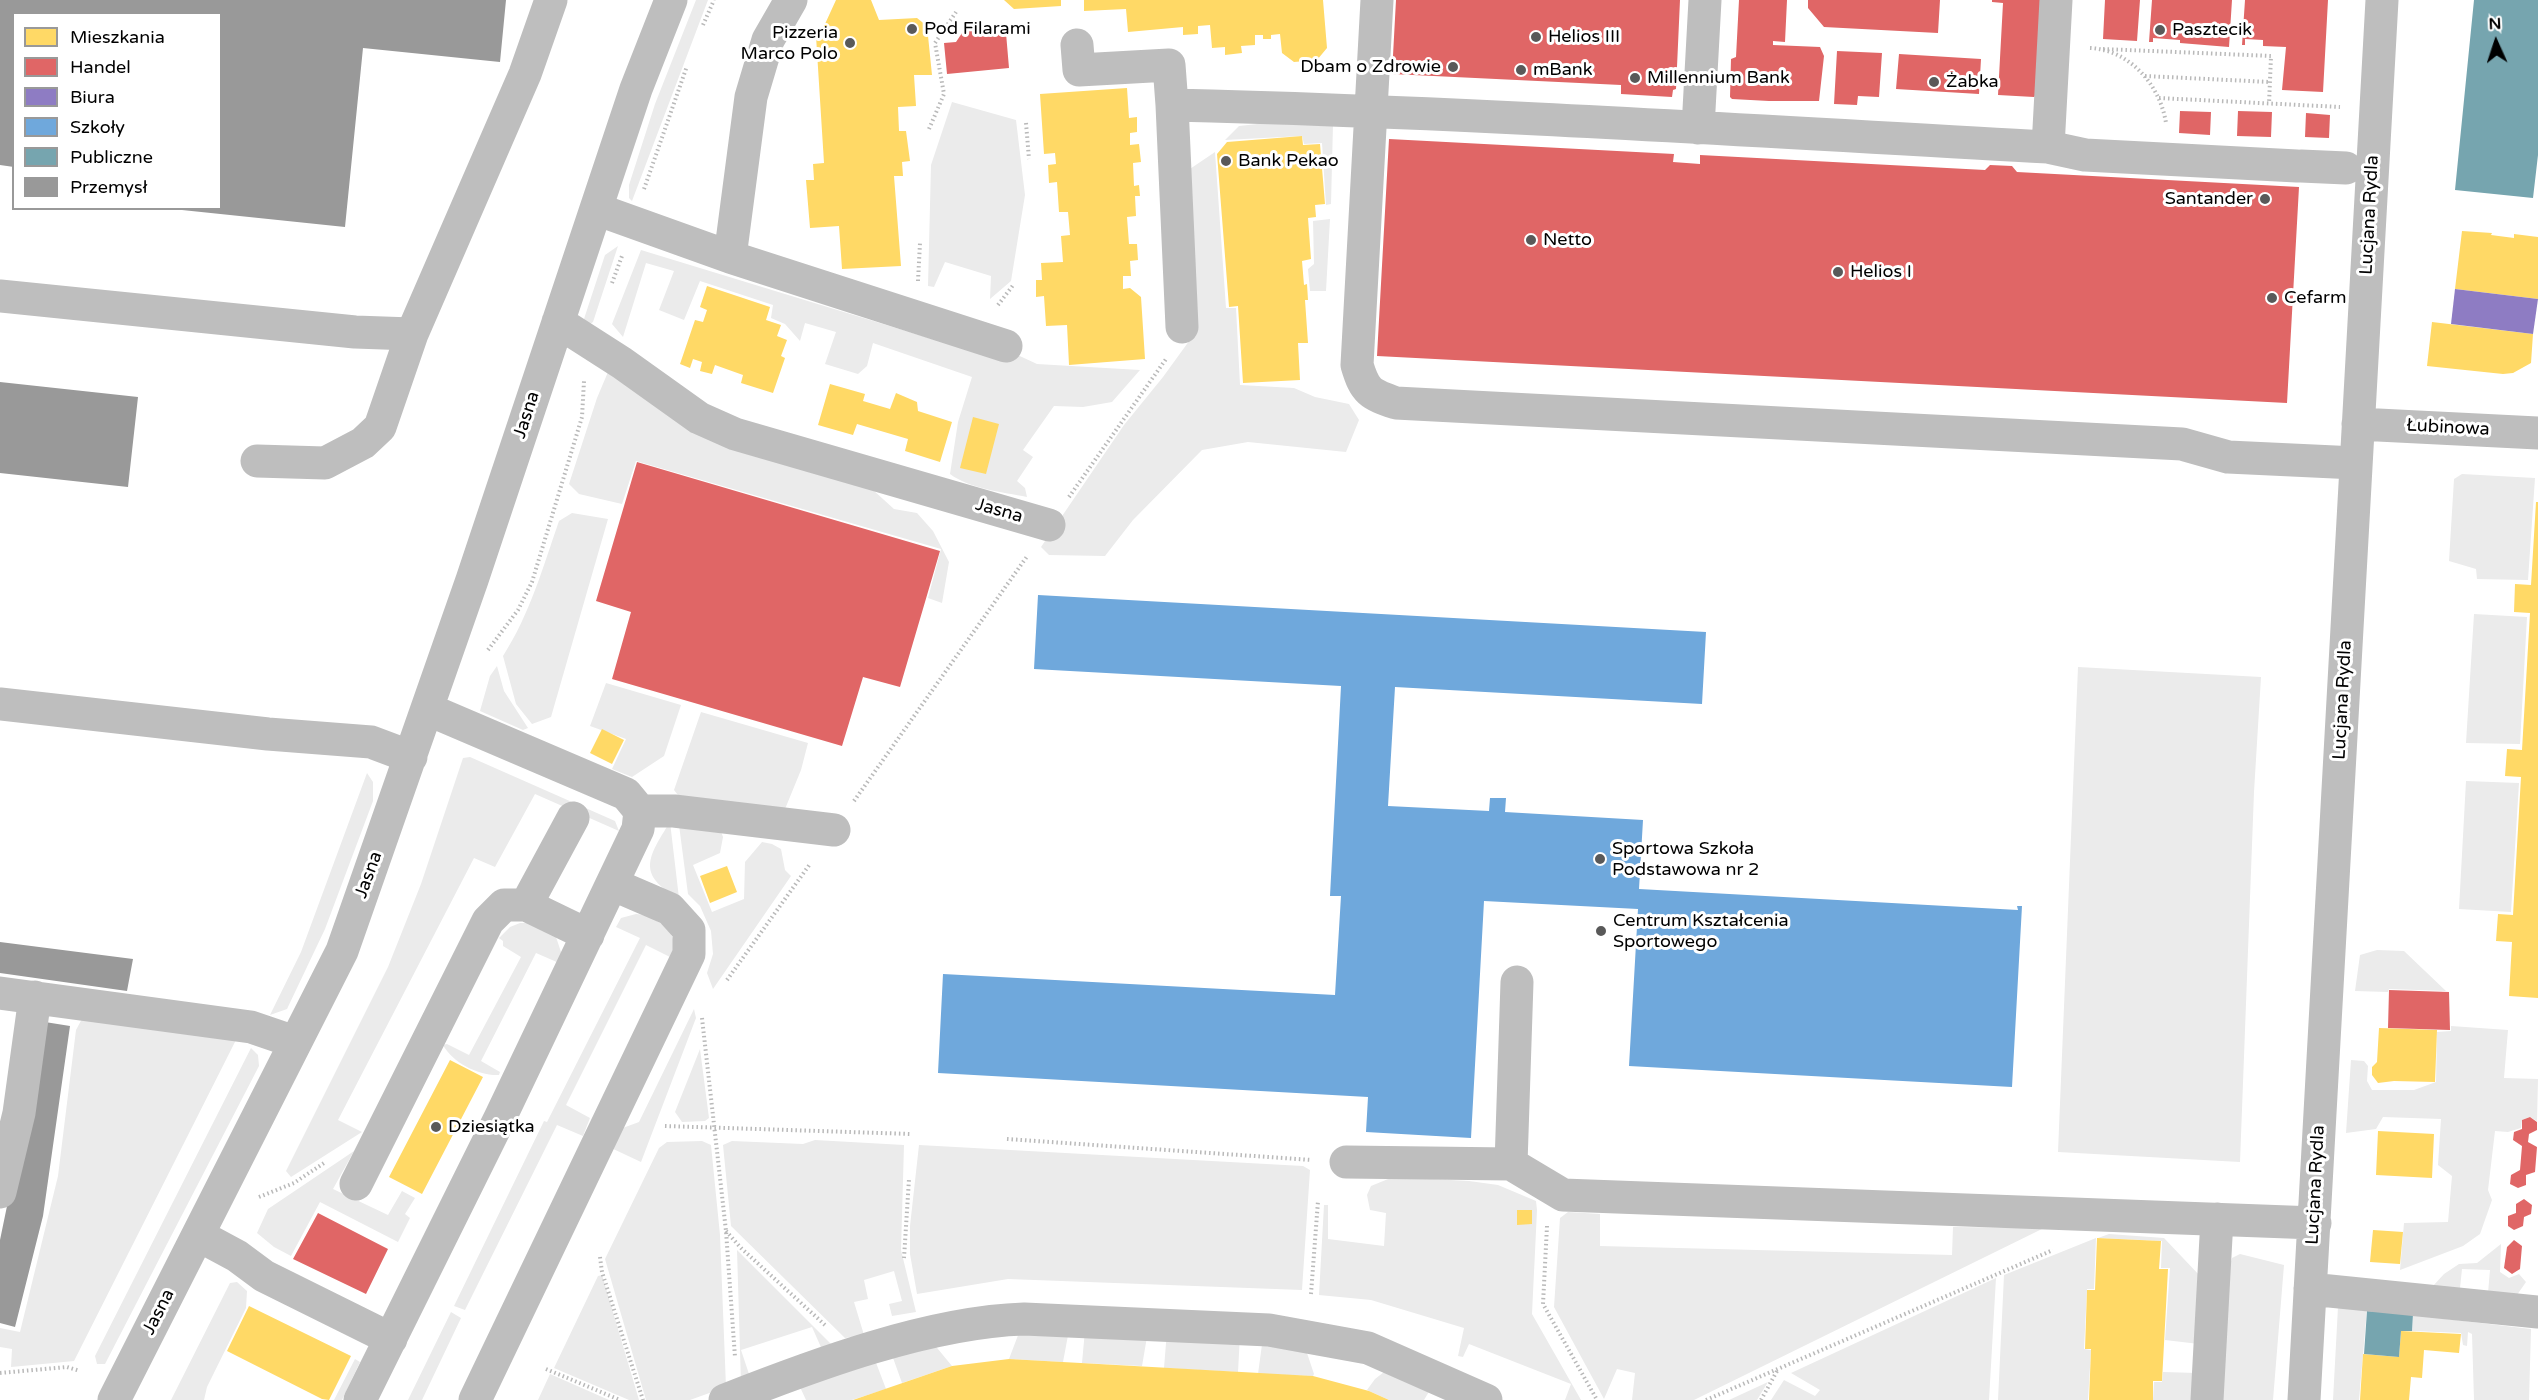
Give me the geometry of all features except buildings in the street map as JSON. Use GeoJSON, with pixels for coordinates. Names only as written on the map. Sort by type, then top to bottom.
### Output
{"type":"FeatureCollection","features":[{"type":"Feature","properties":{"kind":"street"},"geometry":{"type":"LineString","coordinates":[[257,461],[325,463],[363,444],[380,427],[412,334],[525,74],[551,0]]}},
{"type":"Feature","properties":{"kind":"street","name":"Jasna"},"geometry":{"type":"LineString","coordinates":[[114,1400],[342,951],[411,757],[636,89],[671,0]]}},
{"type":"Feature","properties":{"kind":"street"},"geometry":{"type":"LineString","coordinates":[[730,257],[751,97],[768,40],[791,0]]}},
{"type":"Feature","properties":{"kind":"street"},"geometry":{"type":"LineString","coordinates":[[1377,0],[1357,365],[1363,385],[1373,395],[1396,403],[2182,444],[2228,457],[2356,463]]}},
{"type":"Feature","properties":{"kind":"street"},"geometry":{"type":"LineString","coordinates":[[1698,128],[1705,0]]}},
{"type":"Feature","properties":{"kind":"street"},"geometry":{"type":"LineString","coordinates":[[2048,147],[2056,0]]}},
{"type":"Feature","properties":{"kind":"street","name":"Lucjana Rydla"},"geometry":{"type":"LineString","coordinates":[[2304,1400],[2382,0]]}},
{"type":"Feature","properties":{"kind":"street"},"geometry":{"type":"LineString","coordinates":[[1077,45],[1080,70],[1169,65],[1182,327]]}},
{"type":"Feature","properties":{"kind":"street"},"geometry":{"type":"LineString","coordinates":[[1172,105],[1372,110],[2048,147],[2085,155],[2346,168]]}},
{"type":"Feature","properties":{"kind":"street"},"geometry":{"type":"LineString","coordinates":[[596,209],[730,257],[1006,346]]}},
{"type":"Feature","properties":{"kind":"street"},"geometry":{"type":"LineString","coordinates":[[0,296],[355,332],[412,334]]}},
{"type":"Feature","properties":{"kind":"street","name":"Jasna"},"geometry":{"type":"LineString","coordinates":[[558,322],[622,363],[699,418],[735,434],[1049,525]]}},
{"type":"Feature","properties":{"kind":"street","name":"Łubinowa"},"geometry":{"type":"LineString","coordinates":[[2358,424],[2538,433]]}},
{"type":"Feature","properties":{"kind":"street"},"geometry":{"type":"LineString","coordinates":[[0,704],[268,734],[371,742],[411,757]]}},
{"type":"Feature","properties":{"kind":"street"},"geometry":{"type":"LineString","coordinates":[[360,1400],[588,935],[638,829],[640,811],[626,794],[427,709]]}},
{"type":"Feature","properties":{"kind":"street"},"geometry":{"type":"LineString","coordinates":[[640,811],[674,811],[834,830]]}},
{"type":"Feature","properties":{"kind":"street"},"geometry":{"type":"LineString","coordinates":[[525,905],[573,818]]}},
{"type":"Feature","properties":{"kind":"street"},"geometry":{"type":"LineString","coordinates":[[475,1400],[689,954],[689,930],[670,909],[612,884]]}},
{"type":"Feature","properties":{"kind":"street"},"geometry":{"type":"LineString","coordinates":[[356,1184],[488,921],[504,905],[525,905],[588,935]]}},
{"type":"Feature","properties":{"kind":"street"},"geometry":{"type":"LineString","coordinates":[[1511,1164],[1517,982]]}},
{"type":"Feature","properties":{"kind":"street"},"geometry":{"type":"LineString","coordinates":[[0,993],[251,1027],[295,1042]]}},
{"type":"Feature","properties":{"kind":"street"},"geometry":{"type":"LineString","coordinates":[[0,1192],[10,1112],[34,997]]}},
{"type":"Feature","properties":{"kind":"street"},"geometry":{"type":"LineString","coordinates":[[1346,1162],[1511,1164],[1563,1195],[2315,1223]]}},
{"type":"Feature","properties":{"kind":"street"},"geometry":{"type":"LineString","coordinates":[[2207,1400],[2217,1219]]}},
{"type":"Feature","properties":{"kind":"street"},"geometry":{"type":"LineString","coordinates":[[198,1235],[237,1256],[264,1276],[391,1339]]}},
{"type":"Feature","properties":{"kind":"street"},"geometry":{"type":"LineString","coordinates":[[2310,1288],[2538,1312]]}},
{"type":"Feature","properties":{"kind":"street"},"geometry":{"type":"LineString","coordinates":[[725,1400],[857,1354],[920,1335],[986,1320],[1024,1319],[1269,1330],[1368,1348],[1486,1400]]}},
{"type":"Feature","properties":{"kind":"path"},"geometry":{"type":"LineString","coordinates":[[929,129],[944,94],[935,43],[956,12]]}},
{"type":"Feature","properties":{"kind":"path"},"geometry":{"type":"LineString","coordinates":[[2054,46],[2271,56],[2269,104]]}},
{"type":"Feature","properties":{"kind":"path"},"geometry":{"type":"LineString","coordinates":[[2103,49],[2131,62],[2145,76],[2159,98],[2166,121],[2165,159]]}},
{"type":"Feature","properties":{"kind":"path"},"geometry":{"type":"LineString","coordinates":[[2145,76],[2270,82]]}},
{"type":"Feature","properties":{"kind":"path"},"geometry":{"type":"LineString","coordinates":[[2159,98],[2346,108]]}},
{"type":"Feature","properties":{"kind":"path"},"geometry":{"type":"LineString","coordinates":[[1026,123],[1029,159]]}},
{"type":"Feature","properties":{"kind":"path"},"geometry":{"type":"LineString","coordinates":[[918,283],[920,243]]}},
{"type":"Feature","properties":{"kind":"path"},"geometry":{"type":"LineString","coordinates":[[993,311],[1014,284]]}},
{"type":"Feature","properties":{"kind":"path"},"geometry":{"type":"LineString","coordinates":[[727,980],[1163,363]]}},
{"type":"Feature","properties":{"kind":"path"},"geometry":{"type":"LineString","coordinates":[[702,1018],[726,1231],[736,1366]]}},
{"type":"Feature","properties":{"kind":"path"},"geometry":{"type":"LineString","coordinates":[[665,1126],[911,1134]]}},
{"type":"Feature","properties":{"kind":"path"},"geometry":{"type":"LineString","coordinates":[[1007,1139],[1346,1162]]}},
{"type":"Feature","properties":{"kind":"path"},"geometry":{"type":"LineString","coordinates":[[256,1198],[294,1182],[312,1171]]}},
{"type":"Feature","properties":{"kind":"path"},"geometry":{"type":"LineString","coordinates":[[904,1258],[909,1179]]}},
{"type":"Feature","properties":{"kind":"path"},"geometry":{"type":"LineString","coordinates":[[1311,1294],[1318,1201]]}},
{"type":"Feature","properties":{"kind":"path"},"geometry":{"type":"LineString","coordinates":[[1547,1224],[1543,1304],[1597,1400]]}},
{"type":"Feature","properties":{"kind":"path"},"geometry":{"type":"LineString","coordinates":[[726,1231],[741,1248],[857,1354]]}},
{"type":"Feature","properties":{"kind":"path"},"geometry":{"type":"LineString","coordinates":[[1706,1400],[2062,1246]]}},
{"type":"Feature","properties":{"kind":"path"},"geometry":{"type":"LineString","coordinates":[[600,1257],[602,1272],[644,1400]]}},
{"type":"Feature","properties":{"kind":"path"},"geometry":{"type":"LineString","coordinates":[[0,1373],[67,1367],[80,1371]]}},
{"type":"Feature","properties":{"kind":"path"},"geometry":{"type":"LineString","coordinates":[[546,1369],[620,1400]]}},
{"type":"Feature","properties":{"kind":"path"},"geometry":{"type":"LineString","coordinates":[[1761,1400],[1777,1370]]}},
{"type":"Feature","properties":{"kind":"shaded area"},"geometry":{"type":"Polygon","coordinates":[[[696,0],[708,0],[632,201],[629,198],[629,185],[655,104],[696,0]]]}},
{"type":"Feature","properties":{"kind":"shaded area"},"geometry":{"type":"Polygon","coordinates":[[[952,102],[1016,120],[1025,195],[1011,281],[990,299],[991,276],[945,262],[934,287],[928,286],[931,165],[952,102]]]}},
{"type":"Feature","properties":{"kind":"shaded area"},"geometry":{"type":"Polygon","coordinates":[[[1303,119],[1333,124],[1331,204],[1326,205],[1322,143],[1304,144],[1302,136],[1225,140],[1239,126],[1303,119]]]}},
{"type":"Feature","properties":{"kind":"shaded area"},"geometry":{"type":"Polygon","coordinates":[[[1215,152],[1226,308],[1236,308],[1240,385],[1294,388],[1315,397],[1349,404],[1359,420],[1346,452],[1248,442],[1202,450],[1133,520],[1105,556],[1049,555],[1041,547],[1124,425],[1192,337],[1181,175],[1215,152]]]}},
{"type":"Feature","properties":{"kind":"shaded area"},"geometry":{"type":"Polygon","coordinates":[[[1330,219],[1326,291],[1310,291],[1308,269],[1314,264],[1313,221],[1330,219]]]}},
{"type":"Feature","properties":{"kind":"shaded area"},"geometry":{"type":"Polygon","coordinates":[[[618,246],[593,322],[586,327],[583,322],[605,255],[618,246]]]}},
{"type":"Feature","properties":{"kind":"shaded area"},"geometry":{"type":"Polygon","coordinates":[[[641,250],[978,353],[1009,351],[1037,364],[1140,370],[1112,402],[1083,407],[1054,406],[1023,450],[1033,457],[1017,481],[1025,488],[1027,497],[987,489],[967,483],[950,474],[958,422],[972,377],[873,343],[867,366],[858,374],[825,364],[836,332],[805,323],[800,341],[785,324],[771,318],[773,305],[700,281],[684,320],[659,310],[674,271],[646,263],[623,337],[612,324],[641,250]]]}},
{"type":"Feature","properties":{"kind":"shaded area"},"geometry":{"type":"Polygon","coordinates":[[[608,372],[862,480],[894,509],[917,513],[933,531],[949,562],[942,603],[928,598],[941,549],[636,461],[622,504],[579,494],[569,484],[597,398],[608,372]]]}},
{"type":"Feature","properties":{"kind":"shaded area"},"geometry":{"type":"Polygon","coordinates":[[[2462,474],[2535,478],[2528,580],[2477,579],[2476,569],[2449,561],[2454,479],[2462,474]]]}},
{"type":"Feature","properties":{"kind":"shaded area"},"geometry":{"type":"Polygon","coordinates":[[[572,513],[608,519],[551,717],[532,724],[516,704],[503,656],[521,624],[559,521],[572,513]]]}},
{"type":"Feature","properties":{"kind":"shaded area"},"geometry":{"type":"Polygon","coordinates":[[[2474,614],[2527,617],[2520,744],[2466,743],[2474,614]]]}},
{"type":"Feature","properties":{"kind":"shaded area"},"geometry":{"type":"Polygon","coordinates":[[[497,666],[504,691],[528,728],[523,730],[480,711],[490,676],[497,666]]]}},
{"type":"Feature","properties":{"kind":"shaded area"},"geometry":{"type":"Polygon","coordinates":[[[2078,667],[2261,677],[2254,792],[2240,1162],[2058,1152],[2078,667]]]}},
{"type":"Feature","properties":{"kind":"shaded area"},"geometry":{"type":"Polygon","coordinates":[[[606,683],[681,705],[664,756],[632,777],[612,769],[626,739],[590,726],[606,683]]]}},
{"type":"Feature","properties":{"kind":"shaded area"},"geometry":{"type":"Polygon","coordinates":[[[701,712],[808,743],[801,770],[785,809],[681,799],[674,790],[701,712]]]}},
{"type":"Feature","properties":{"kind":"shaded area"},"geometry":{"type":"Polygon","coordinates":[[[470,757],[615,821],[619,831],[535,794],[495,867],[474,858],[338,1120],[362,1132],[291,1177],[286,1171],[388,967],[421,884],[463,758],[470,757]]]}},
{"type":"Feature","properties":{"kind":"shaded area"},"geometry":{"type":"Polygon","coordinates":[[[367,773],[373,782],[373,801],[325,929],[287,1009],[270,1015],[301,952],[367,773]]]}},
{"type":"Feature","properties":{"kind":"shaded area"},"geometry":{"type":"Polygon","coordinates":[[[2466,781],[2519,783],[2511,912],[2459,909],[2466,781]]]}},
{"type":"Feature","properties":{"kind":"shaded area"},"geometry":{"type":"Polygon","coordinates":[[[670,822],[679,898],[665,890],[651,873],[652,855],[670,822]]]}},
{"type":"Feature","properties":{"kind":"shaded area"},"geometry":{"type":"Polygon","coordinates":[[[679,825],[719,826],[723,837],[720,853],[693,865],[712,912],[744,899],[745,862],[762,842],[781,849],[785,870],[791,876],[713,989],[707,973],[713,954],[711,931],[700,906],[688,894],[679,825]]]}},
{"type":"Feature","properties":{"kind":"shaded area"},"geometry":{"type":"Polygon","coordinates":[[[636,914],[646,915],[669,928],[674,943],[672,953],[670,957],[646,945],[566,1105],[590,1118],[583,1136],[557,1125],[465,1310],[454,1306],[544,1121],[547,1122],[640,938],[616,927],[621,918],[636,914]]]}},
{"type":"Feature","properties":{"kind":"shaded area"},"geometry":{"type":"Polygon","coordinates":[[[520,923],[532,923],[556,937],[562,955],[559,963],[536,953],[481,1061],[500,1072],[499,1075],[491,1075],[475,1071],[460,1063],[443,1045],[447,1044],[469,1055],[521,957],[503,946],[503,941],[499,938],[510,927],[520,923]]]}},
{"type":"Feature","properties":{"kind":"shaded area"},"geometry":{"type":"Polygon","coordinates":[[[2377,950],[2404,951],[2446,991],[2389,989],[2388,992],[2355,991],[2360,955],[2377,950]]]}},
{"type":"Feature","properties":{"kind":"shaded area"},"geometry":{"type":"Polygon","coordinates":[[[694,1009],[696,1018],[641,1162],[609,1147],[620,1129],[639,1122],[694,1009]]]}},
{"type":"Feature","properties":{"kind":"shaded area"},"geometry":{"type":"Polygon","coordinates":[[[83,1017],[238,1036],[74,1361],[11,1367],[12,1349],[0,1347],[0,1328],[20,1332],[58,1176],[76,1030],[83,1017]]]}},
{"type":"Feature","properties":{"kind":"shaded area"},"geometry":{"type":"Polygon","coordinates":[[[2451,1026],[2508,1030],[2504,1078],[2538,1079],[2537,1121],[2530,1117],[2522,1120],[2521,1128],[2508,1132],[2495,1131],[2488,1190],[2492,1200],[2480,1234],[2463,1246],[2400,1270],[2404,1223],[2448,1222],[2452,1176],[2438,1165],[2441,1119],[2383,1117],[2376,1129],[2346,1133],[2351,1060],[2364,1061],[2368,1066],[2367,1081],[2372,1090],[2414,1090],[2436,1082],[2437,1032],[2451,1031],[2451,1026]]]}},
{"type":"Feature","properties":{"kind":"shaded area"},"geometry":{"type":"Polygon","coordinates":[[[251,1048],[258,1055],[259,1066],[105,1364],[97,1364],[95,1356],[251,1048]]]}},
{"type":"Feature","properties":{"kind":"shaded area"},"geometry":{"type":"Polygon","coordinates":[[[700,1049],[709,1118],[705,1121],[682,1122],[675,1112],[700,1049]]]}},
{"type":"Feature","properties":{"kind":"shaded area"},"geometry":{"type":"Polygon","coordinates":[[[815,1140],[904,1145],[901,1250],[916,1312],[892,1316],[889,1304],[902,1301],[894,1271],[864,1280],[868,1299],[854,1302],[864,1335],[845,1338],[731,1226],[723,1145],[732,1141],[803,1144],[815,1140]]]}},
{"type":"Feature","properties":{"kind":"shaded area"},"geometry":{"type":"Polygon","coordinates":[[[702,1141],[711,1145],[720,1235],[726,1387],[690,1400],[646,1400],[605,1259],[659,1148],[667,1142],[702,1141]]]}},
{"type":"Feature","properties":{"kind":"shaded area"},"geometry":{"type":"Polygon","coordinates":[[[919,1145],[1303,1166],[1310,1170],[1302,1290],[1008,1279],[917,1294],[910,1254],[910,1226],[919,1145]]]}},
{"type":"Feature","properties":{"kind":"shaded area"},"geometry":{"type":"Polygon","coordinates":[[[354,1151],[333,1189],[388,1215],[402,1191],[415,1198],[405,1214],[410,1218],[398,1242],[320,1202],[291,1256],[274,1247],[257,1233],[268,1209],[354,1151]]]}},
{"type":"Feature","properties":{"kind":"shaded area"},"geometry":{"type":"Polygon","coordinates":[[[1393,1177],[1498,1185],[1536,1201],[1532,1314],[1581,1400],[1565,1400],[1571,1384],[1469,1344],[1463,1357],[1458,1356],[1464,1328],[1371,1300],[1319,1295],[1324,1205],[1328,1205],[1328,1239],[1384,1246],[1386,1213],[1370,1210],[1367,1195],[1371,1186],[1393,1177]]]}},
{"type":"Feature","properties":{"kind":"shaded area"},"geometry":{"type":"Polygon","coordinates":[[[1568,1212],[1600,1214],[1600,1246],[1952,1255],[1953,1227],[2044,1228],[1694,1400],[1632,1400],[1635,1373],[1617,1369],[1604,1399],[1554,1307],[1560,1218],[1568,1212]]]}},
{"type":"Feature","properties":{"kind":"shaded area"},"geometry":{"type":"Polygon","coordinates":[[[2109,1234],[2164,1238],[2202,1278],[2199,1344],[2165,1340],[2170,1268],[2161,1268],[2162,1241],[2098,1238],[2109,1234]]]}},
{"type":"Feature","properties":{"kind":"shaded area"},"geometry":{"type":"Polygon","coordinates":[[[2096,1238],[2094,1289],[2087,1289],[2084,1349],[2091,1350],[2088,1400],[1998,1400],[2004,1275],[2096,1238]]]}},
{"type":"Feature","properties":{"kind":"shaded area"},"geometry":{"type":"Polygon","coordinates":[[[2501,1244],[2500,1272],[2509,1278],[2519,1274],[2526,1282],[2517,1295],[2488,1293],[2490,1270],[2462,1269],[2460,1288],[2432,1287],[2444,1274],[2459,1264],[2477,1263],[2501,1244]]]}},
{"type":"Feature","properties":{"kind":"shaded area"},"geometry":{"type":"Polygon","coordinates":[[[737,1250],[837,1350],[824,1354],[812,1327],[741,1350],[751,1380],[741,1384],[737,1250]]]}},
{"type":"Feature","properties":{"kind":"shaded area"},"geometry":{"type":"Polygon","coordinates":[[[2240,1254],[2284,1265],[2273,1400],[2221,1400],[2229,1269],[2232,1258],[2240,1254]]]}},
{"type":"Feature","properties":{"kind":"shaded area"},"geometry":{"type":"Polygon","coordinates":[[[602,1275],[639,1400],[629,1400],[554,1368],[598,1276],[602,1275]]]}},
{"type":"Feature","properties":{"kind":"shaded area"},"geometry":{"type":"Polygon","coordinates":[[[1996,1278],[1989,1400],[1771,1400],[1784,1380],[1815,1396],[1820,1390],[1791,1373],[1996,1278]]]}},
{"type":"Feature","properties":{"kind":"shaded area"},"geometry":{"type":"Polygon","coordinates":[[[237,1282],[247,1291],[246,1308],[207,1387],[204,1400],[171,1400],[230,1283],[237,1282]]]}},
{"type":"Feature","properties":{"kind":"shaded area"},"geometry":{"type":"Polygon","coordinates":[[[2338,1307],[2367,1309],[2359,1400],[2333,1400],[2338,1307]]]}},
{"type":"Feature","properties":{"kind":"shaded area"},"geometry":{"type":"Polygon","coordinates":[[[451,1312],[461,1318],[422,1400],[408,1400],[451,1312]]]}},
{"type":"Feature","properties":{"kind":"shaded area"},"geometry":{"type":"Polygon","coordinates":[[[2413,1315],[2531,1329],[2529,1400],[2474,1400],[2472,1334],[2468,1332],[2467,1346],[2463,1345],[2461,1333],[2412,1331],[2413,1315]]]}},
{"type":"Feature","properties":{"kind":"shaded area"},"geometry":{"type":"Polygon","coordinates":[[[1020,1330],[1069,1330],[1063,1362],[1009,1359],[1020,1330]]]}},
{"type":"Feature","properties":{"kind":"shaded area"},"geometry":{"type":"Polygon","coordinates":[[[1085,1330],[1148,1331],[1142,1366],[1082,1363],[1085,1330]]]}},
{"type":"Feature","properties":{"kind":"shaded area"},"geometry":{"type":"Polygon","coordinates":[[[1167,1331],[1240,1335],[1238,1372],[1164,1368],[1167,1331]]]}},
{"type":"Feature","properties":{"kind":"shaded area"},"geometry":{"type":"Polygon","coordinates":[[[1263,1337],[1307,1353],[1313,1376],[1258,1374],[1263,1337]]]}},
{"type":"Feature","properties":{"kind":"shaded area"},"geometry":{"type":"Polygon","coordinates":[[[933,1343],[952,1366],[902,1383],[892,1355],[933,1343]]]}},
{"type":"Feature","properties":{"kind":"shaded area"},"geometry":{"type":"Polygon","coordinates":[[[355,1359],[360,1362],[342,1400],[334,1400],[355,1359]]]}},
{"type":"Feature","properties":{"kind":"shaded area"},"geometry":{"type":"Polygon","coordinates":[[[875,1360],[886,1389],[852,1400],[806,1400],[800,1387],[875,1360]]]}},
{"type":"Feature","properties":{"kind":"shaded area"},"geometry":{"type":"Polygon","coordinates":[[[1384,1372],[1430,1390],[1424,1400],[1389,1400],[1367,1390],[1384,1372]]]}},
{"type":"Feature","properties":{"kind":"shaded area"},"geometry":{"type":"Polygon","coordinates":[[[2163,1372],[2197,1373],[2195,1400],[2153,1400],[2154,1382],[2162,1382],[2163,1372]]]}},
{"type":"Feature","properties":{"kind":"shaded area"},"geometry":{"type":"Polygon","coordinates":[[[550,1374],[609,1400],[538,1400],[550,1374]]]}},
{"type":"Feature","properties":{"kind":"shaded area"},"geometry":{"type":"Polygon","coordinates":[[[1768,1382],[1757,1400],[1729,1400],[1768,1382]]]}},
{"type":"Feature","properties":{"kind":"place","name":"Pod Filarami"},"geometry":{"type":"Point","coordinates":[912,29]}},
{"type":"Feature","properties":{"kind":"place","name":"Pasztecik"},"geometry":{"type":"Point","coordinates":[2160,30]}},
{"type":"Feature","properties":{"kind":"place","name":"Helios III"},"geometry":{"type":"Point","coordinates":[1536,37]}},
{"type":"Feature","properties":{"kind":"place","name":"Pizzeria Marco Polo"},"geometry":{"type":"Point","coordinates":[850,43]}},
{"type":"Feature","properties":{"kind":"place","name":"Dbam o Zdrowie"},"geometry":{"type":"Point","coordinates":[1453,67]}},
{"type":"Feature","properties":{"kind":"place","name":"mBank"},"geometry":{"type":"Point","coordinates":[1521,70]}},
{"type":"Feature","properties":{"kind":"place","name":"Millennium Bank"},"geometry":{"type":"Point","coordinates":[1635,78]}},
{"type":"Feature","properties":{"kind":"place","name":"Żabka"},"geometry":{"type":"Point","coordinates":[1934,82]}},
{"type":"Feature","properties":{"kind":"place","name":"Bank Pekao"},"geometry":{"type":"Point","coordinates":[1226,161]}},
{"type":"Feature","properties":{"kind":"place","name":"Santander"},"geometry":{"type":"Point","coordinates":[2265,199]}},
{"type":"Feature","properties":{"kind":"place","name":"Netto"},"geometry":{"type":"Point","coordinates":[1531,240]}},
{"type":"Feature","properties":{"kind":"place","name":"Helios I"},"geometry":{"type":"Point","coordinates":[1838,272]}},
{"type":"Feature","properties":{"kind":"place","name":"Cefarm"},"geometry":{"type":"Point","coordinates":[2272,298]}},
{"type":"Feature","properties":{"kind":"place","name":"Sportowa Szkoła Podstawowa nr 2"},"geometry":{"type":"Point","coordinates":[1600,859]}},
{"type":"Feature","properties":{"kind":"place","name":"Centrum Kształcenia Sportowego"},"geometry":{"type":"Point","coordinates":[1601,931]}},
{"type":"Feature","properties":{"kind":"place","name":"Dziesiątka"},"geometry":{"type":"Point","coordinates":[436,1127]}}]}
